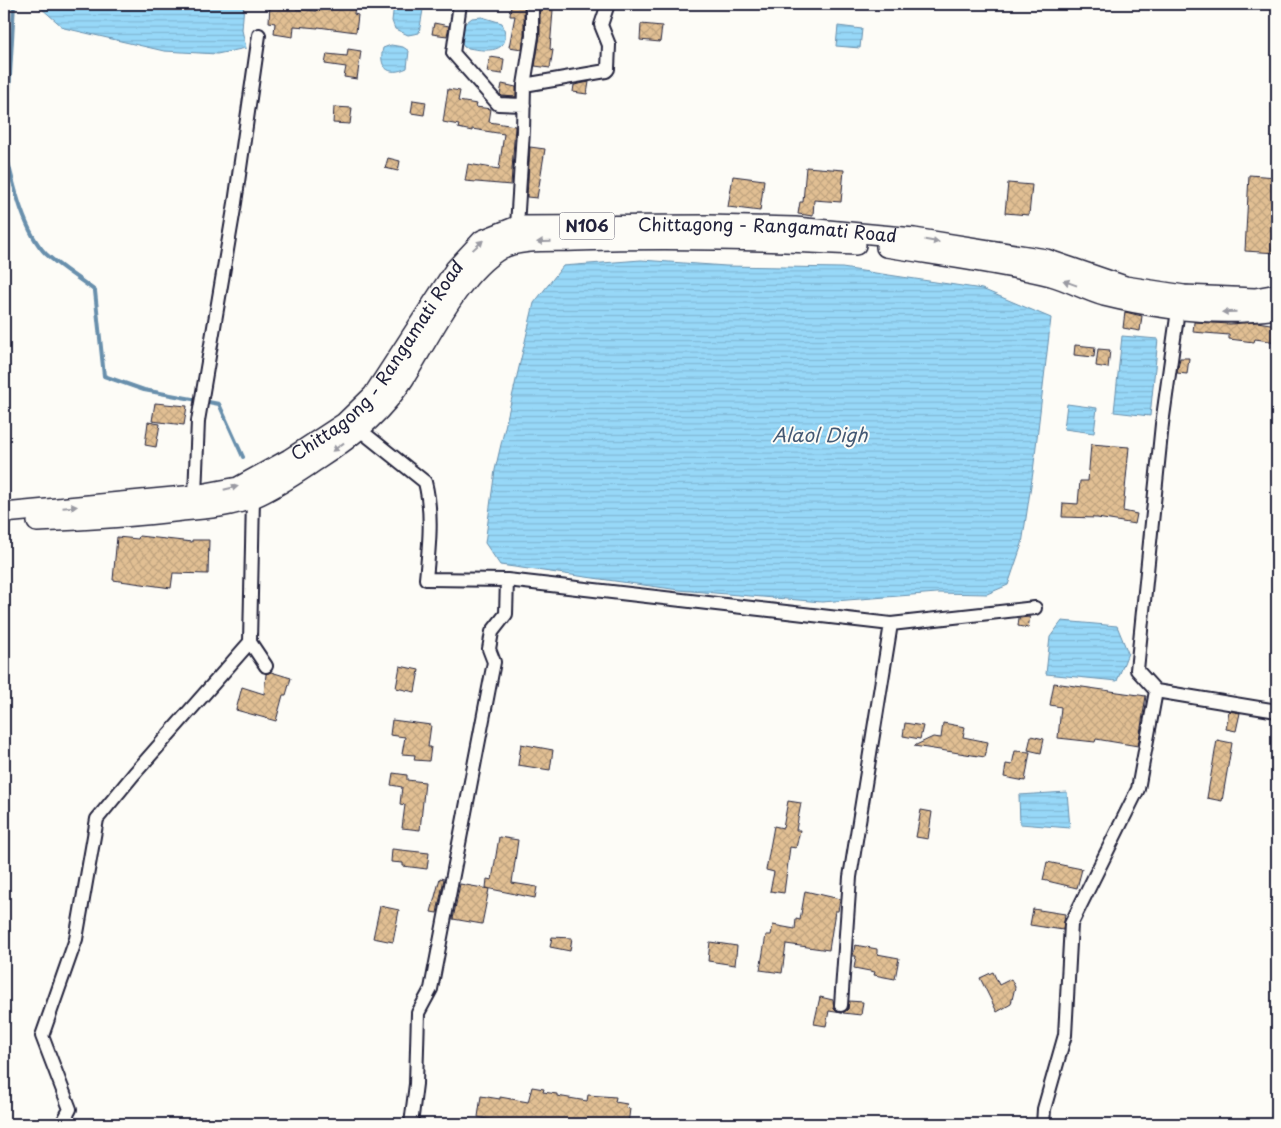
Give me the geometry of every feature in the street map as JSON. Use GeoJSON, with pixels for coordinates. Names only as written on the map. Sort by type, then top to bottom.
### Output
{"type":"FeatureCollection","features":[{"type":"Feature","properties":{"kind":"highway","name":"Chittagong - Rangamati Road"},"geometry":{"type":"LineString","coordinates":[[4,513],[195,495],[238,487],[289,459],[344,423],[373,396],[455,269],[482,240],[517,226],[708,225],[805,228],[914,238],[1046,259],[1125,286],[1184,295],[1255,298],[1277,294]]}},
{"type":"Feature","properties":{"kind":"highway","name":"Chittagong - Rangamati Road"},"geometry":{"type":"LineString","coordinates":[[4,524],[158,514],[214,508],[253,498],[332,451],[360,430],[378,412],[403,381],[432,332],[472,272],[510,246],[602,240],[773,240],[882,247],[1015,268],[1053,277],[1102,295],[1150,306],[1193,312],[1277,309]]}},
{"type":"Feature","properties":{"kind":"street"},"geometry":{"type":"LineString","coordinates":[[460,4],[452,53],[498,104],[524,105]]}},
{"type":"Feature","properties":{"kind":"street"},"geometry":{"type":"LineString","coordinates":[[517,226],[524,85],[532,36],[532,4]]}},
{"type":"Feature","properties":{"kind":"street"},"geometry":{"type":"LineString","coordinates":[[524,85],[606,71],[608,69],[609,45],[601,25],[608,4]]}},
{"type":"Feature","properties":{"kind":"street"},"geometry":{"type":"LineString","coordinates":[[195,495],[198,421],[235,203],[259,35]]}},
{"type":"Feature","properties":{"kind":"street"},"geometry":{"type":"LineString","coordinates":[[1178,310],[1162,424],[1137,670],[1156,692],[1277,711]]}},
{"type":"Feature","properties":{"kind":"street"},"geometry":{"type":"LineString","coordinates":[[360,430],[425,482],[428,493],[430,538],[426,579],[507,580],[891,624],[1035,608]]}},
{"type":"Feature","properties":{"kind":"street"},"geometry":{"type":"LineString","coordinates":[[253,498],[250,642],[266,666]]}},
{"type":"Feature","properties":{"kind":"street"},"geometry":{"type":"LineString","coordinates":[[411,1124],[416,1084],[418,1013],[431,989],[494,662],[489,649],[492,632],[506,614],[507,580]]}},
{"type":"Feature","properties":{"kind":"street"},"geometry":{"type":"LineString","coordinates":[[841,1005],[850,877],[891,624]]}},
{"type":"Feature","properties":{"kind":"street"},"geometry":{"type":"LineString","coordinates":[[62,1124],[70,1109],[42,1036],[76,939],[97,819],[250,642]]}},
{"type":"Feature","properties":{"kind":"street"},"geometry":{"type":"LineString","coordinates":[[1043,1124],[1044,1109],[1066,1034],[1071,924],[1138,790],[1156,692]]}},
{"type":"Feature","properties":{"kind":"water"},"geometry":{"type":"Polygon","coordinates":[[[43,4],[244,4],[242,30],[246,48],[217,54],[164,51],[64,28],[41,8],[43,4]]]}},
{"type":"Feature","properties":{"kind":"water"},"geometry":{"type":"Polygon","coordinates":[[[394,4],[424,4],[419,33],[408,35],[395,29],[392,21],[394,4]]]}},
{"type":"Feature","properties":{"kind":"water"},"geometry":{"type":"Polygon","coordinates":[[[482,17],[502,23],[505,33],[501,46],[489,50],[464,47],[461,42],[463,25],[472,18],[482,17]]]}},
{"type":"Feature","properties":{"kind":"water"},"geometry":{"type":"Polygon","coordinates":[[[838,26],[862,29],[860,48],[836,46],[838,26]]]}},
{"type":"Feature","properties":{"kind":"water"},"geometry":{"type":"Polygon","coordinates":[[[391,45],[403,47],[409,51],[407,68],[400,71],[390,71],[383,65],[383,48],[391,45]]]}},
{"type":"Feature","properties":{"kind":"water","name":"Alaol Digh"},"geometry":{"type":"Polygon","coordinates":[[[641,260],[726,266],[842,268],[982,289],[1051,318],[1033,472],[1022,544],[1008,585],[987,594],[937,593],[822,602],[679,590],[500,565],[485,543],[495,470],[534,303],[563,266],[641,260]]]}},
{"type":"Feature","properties":{"kind":"water"},"geometry":{"type":"Polygon","coordinates":[[[1122,336],[1158,339],[1150,416],[1114,412],[1122,336]]]}},
{"type":"Feature","properties":{"kind":"water"},"geometry":{"type":"Polygon","coordinates":[[[1067,404],[1097,408],[1094,433],[1064,429],[1067,404]]]}},
{"type":"Feature","properties":{"kind":"water"},"geometry":{"type":"Polygon","coordinates":[[[1062,621],[1117,626],[1128,653],[1117,681],[1046,674],[1050,637],[1062,621]]]}},
{"type":"Feature","properties":{"kind":"water"},"geometry":{"type":"Polygon","coordinates":[[[1067,792],[1070,828],[1020,824],[1019,795],[1067,792]]]}},
{"type":"Feature","properties":{"kind":"building"},"geometry":{"type":"Polygon","coordinates":[[[270,4],[297,4],[296,9],[316,11],[317,4],[355,4],[354,14],[358,15],[356,32],[294,26],[293,37],[274,34],[275,23],[269,22],[270,4]]]}},
{"type":"Feature","properties":{"kind":"building"},"geometry":{"type":"Polygon","coordinates":[[[511,4],[524,4],[522,49],[509,47],[515,16],[510,16],[511,4]]]}},
{"type":"Feature","properties":{"kind":"building"},"geometry":{"type":"Polygon","coordinates":[[[540,9],[553,10],[550,49],[553,50],[550,68],[535,66],[540,36],[540,9]]]}},
{"type":"Feature","properties":{"kind":"building"},"geometry":{"type":"Polygon","coordinates":[[[434,23],[449,26],[447,36],[432,34],[434,23]]]}},
{"type":"Feature","properties":{"kind":"building"},"geometry":{"type":"Polygon","coordinates":[[[641,24],[662,26],[660,42],[640,40],[641,24]]]}},
{"type":"Feature","properties":{"kind":"building"},"geometry":{"type":"Polygon","coordinates":[[[348,49],[361,51],[357,79],[344,77],[346,67],[325,64],[327,54],[347,56],[348,49]]]}},
{"type":"Feature","properties":{"kind":"building"},"geometry":{"type":"Polygon","coordinates":[[[490,57],[504,59],[502,74],[487,72],[490,57]]]}},
{"type":"Feature","properties":{"kind":"building"},"geometry":{"type":"Polygon","coordinates":[[[589,82],[587,94],[573,92],[574,85],[589,82]]]}},
{"type":"Feature","properties":{"kind":"building"},"geometry":{"type":"Polygon","coordinates":[[[502,84],[516,87],[516,97],[502,96],[500,94],[502,84]]]}},
{"type":"Feature","properties":{"kind":"building"},"geometry":{"type":"Polygon","coordinates":[[[448,89],[460,91],[458,101],[477,104],[476,107],[491,109],[489,122],[515,126],[511,185],[465,181],[468,164],[499,169],[504,134],[472,129],[472,131],[458,128],[459,125],[443,122],[448,89]]]}},
{"type":"Feature","properties":{"kind":"building"},"geometry":{"type":"Polygon","coordinates":[[[413,100],[426,102],[424,115],[411,113],[413,100]]]}},
{"type":"Feature","properties":{"kind":"building"},"geometry":{"type":"Polygon","coordinates":[[[334,107],[352,108],[350,124],[333,123],[334,107]]]}},
{"type":"Feature","properties":{"kind":"building"},"geometry":{"type":"Polygon","coordinates":[[[530,147],[545,149],[537,198],[527,197],[530,147]]]}},
{"type":"Feature","properties":{"kind":"building"},"geometry":{"type":"Polygon","coordinates":[[[388,158],[400,161],[398,171],[385,168],[388,158]]]}},
{"type":"Feature","properties":{"kind":"building"},"geometry":{"type":"Polygon","coordinates":[[[806,167],[844,170],[841,202],[814,200],[813,216],[798,214],[800,202],[803,202],[806,167]]]}},
{"type":"Feature","properties":{"kind":"building"},"geometry":{"type":"Polygon","coordinates":[[[1249,175],[1277,177],[1277,253],[1245,251],[1249,175]]]}},
{"type":"Feature","properties":{"kind":"building"},"geometry":{"type":"Polygon","coordinates":[[[733,176],[764,180],[760,211],[728,207],[733,176]]]}},
{"type":"Feature","properties":{"kind":"building"},"geometry":{"type":"Polygon","coordinates":[[[1008,183],[1032,185],[1029,215],[1005,213],[1008,183]]]}},
{"type":"Feature","properties":{"kind":"building"},"geometry":{"type":"Polygon","coordinates":[[[1125,312],[1142,316],[1140,331],[1123,328],[1125,312]]]}},
{"type":"Feature","properties":{"kind":"building"},"geometry":{"type":"Polygon","coordinates":[[[1194,322],[1230,324],[1257,322],[1277,325],[1277,342],[1255,339],[1254,342],[1229,339],[1229,335],[1193,332],[1194,322]]]}},
{"type":"Feature","properties":{"kind":"building"},"geometry":{"type":"Polygon","coordinates":[[[1075,345],[1095,347],[1094,357],[1074,355],[1075,345]]]}},
{"type":"Feature","properties":{"kind":"building"},"geometry":{"type":"Polygon","coordinates":[[[1098,349],[1110,350],[1108,368],[1096,366],[1098,349]]]}},
{"type":"Feature","properties":{"kind":"building"},"geometry":{"type":"Polygon","coordinates":[[[1180,358],[1189,358],[1187,374],[1177,373],[1180,358]]]}},
{"type":"Feature","properties":{"kind":"building"},"geometry":{"type":"Polygon","coordinates":[[[155,403],[187,406],[184,425],[152,421],[155,403]]]}},
{"type":"Feature","properties":{"kind":"building"},"geometry":{"type":"Polygon","coordinates":[[[148,422],[160,424],[156,447],[145,445],[148,422]]]}},
{"type":"Feature","properties":{"kind":"building"},"geometry":{"type":"Polygon","coordinates":[[[1091,444],[1129,447],[1123,511],[1137,514],[1135,524],[1097,518],[1062,517],[1063,503],[1078,504],[1080,481],[1088,481],[1091,444]]]}},
{"type":"Feature","properties":{"kind":"building"},"geometry":{"type":"Polygon","coordinates":[[[139,536],[192,542],[192,540],[209,540],[208,574],[173,573],[171,588],[113,580],[117,537],[138,539],[139,536]]]}},
{"type":"Feature","properties":{"kind":"building"},"geometry":{"type":"Polygon","coordinates":[[[1030,617],[1028,628],[1018,626],[1019,618],[1030,617]]]}},
{"type":"Feature","properties":{"kind":"building"},"geometry":{"type":"Polygon","coordinates":[[[400,666],[419,670],[415,692],[396,688],[400,666]]]}},
{"type":"Feature","properties":{"kind":"building"},"geometry":{"type":"Polygon","coordinates":[[[271,672],[291,678],[286,695],[283,695],[276,721],[236,710],[242,687],[264,694],[266,674],[271,672]]]}},
{"type":"Feature","properties":{"kind":"building"},"geometry":{"type":"Polygon","coordinates":[[[1054,683],[1146,696],[1138,746],[1096,739],[1095,742],[1058,738],[1061,707],[1050,705],[1054,683]]]}},
{"type":"Feature","properties":{"kind":"building"},"geometry":{"type":"Polygon","coordinates":[[[1229,711],[1240,713],[1236,731],[1226,729],[1229,711]]]}},
{"type":"Feature","properties":{"kind":"building"},"geometry":{"type":"Polygon","coordinates":[[[392,720],[431,725],[428,747],[431,747],[429,761],[414,760],[415,755],[402,754],[405,737],[390,735],[392,720]]]}},
{"type":"Feature","properties":{"kind":"building"},"geometry":{"type":"Polygon","coordinates":[[[905,723],[923,726],[920,739],[903,736],[905,723]]]}},
{"type":"Feature","properties":{"kind":"building"},"geometry":{"type":"Polygon","coordinates":[[[943,723],[965,727],[963,737],[988,742],[985,757],[914,746],[933,737],[941,738],[943,723]]]}},
{"type":"Feature","properties":{"kind":"building"},"geometry":{"type":"Polygon","coordinates":[[[1031,736],[1044,739],[1041,753],[1028,750],[1031,736]]]}},
{"type":"Feature","properties":{"kind":"building"},"geometry":{"type":"Polygon","coordinates":[[[1217,740],[1232,743],[1222,801],[1207,798],[1217,740]]]}},
{"type":"Feature","properties":{"kind":"building"},"geometry":{"type":"Polygon","coordinates":[[[521,744],[553,750],[550,770],[518,765],[521,744]]]}},
{"type":"Feature","properties":{"kind":"building"},"geometry":{"type":"Polygon","coordinates":[[[1015,751],[1030,752],[1025,781],[1004,777],[1006,764],[1012,765],[1015,751]]]}},
{"type":"Feature","properties":{"kind":"building"},"geometry":{"type":"Polygon","coordinates":[[[393,773],[407,775],[407,780],[425,782],[420,830],[402,828],[405,805],[400,804],[402,787],[391,785],[393,773]]]}},
{"type":"Feature","properties":{"kind":"building"},"geometry":{"type":"Polygon","coordinates":[[[788,801],[801,803],[796,830],[800,830],[796,848],[790,847],[784,893],[770,891],[774,872],[766,870],[774,826],[783,828],[788,801]]]}},
{"type":"Feature","properties":{"kind":"building"},"geometry":{"type":"Polygon","coordinates":[[[921,810],[932,812],[928,839],[916,837],[921,810]]]}},
{"type":"Feature","properties":{"kind":"building"},"geometry":{"type":"Polygon","coordinates":[[[499,837],[518,840],[512,883],[537,887],[535,898],[486,888],[487,879],[492,880],[499,837]]]}},
{"type":"Feature","properties":{"kind":"building"},"geometry":{"type":"Polygon","coordinates":[[[392,849],[429,853],[427,869],[403,866],[403,863],[391,862],[392,849]]]}},
{"type":"Feature","properties":{"kind":"building"},"geometry":{"type":"Polygon","coordinates":[[[1047,862],[1082,869],[1077,888],[1043,880],[1047,862]]]}},
{"type":"Feature","properties":{"kind":"building"},"geometry":{"type":"Polygon","coordinates":[[[440,878],[444,879],[437,913],[431,912],[440,878]]]}},
{"type":"Feature","properties":{"kind":"building"},"geometry":{"type":"Polygon","coordinates":[[[460,884],[489,889],[482,924],[453,919],[460,884]]]}},
{"type":"Feature","properties":{"kind":"building"},"geometry":{"type":"Polygon","coordinates":[[[805,891],[840,899],[838,911],[835,911],[829,950],[786,944],[782,973],[760,970],[766,935],[771,935],[773,925],[795,929],[796,919],[800,920],[805,891]]]}},
{"type":"Feature","properties":{"kind":"building"},"geometry":{"type":"Polygon","coordinates":[[[380,906],[399,910],[393,942],[373,938],[380,906]]]}},
{"type":"Feature","properties":{"kind":"building"},"geometry":{"type":"Polygon","coordinates":[[[1033,909],[1065,914],[1063,930],[1030,925],[1033,909]]]}},
{"type":"Feature","properties":{"kind":"building"},"geometry":{"type":"Polygon","coordinates":[[[552,937],[572,938],[570,951],[550,947],[552,937]]]}},
{"type":"Feature","properties":{"kind":"building"},"geometry":{"type":"Polygon","coordinates":[[[710,942],[737,946],[735,965],[708,961],[710,942]]]}},
{"type":"Feature","properties":{"kind":"building"},"geometry":{"type":"Polygon","coordinates":[[[855,945],[877,949],[877,954],[899,958],[895,979],[874,975],[875,972],[854,968],[856,956],[853,956],[855,945]]]}},
{"type":"Feature","properties":{"kind":"building"},"geometry":{"type":"Polygon","coordinates":[[[993,972],[999,985],[1011,979],[1015,987],[1011,1004],[997,1012],[980,978],[993,972]]]}},
{"type":"Feature","properties":{"kind":"building"},"geometry":{"type":"Polygon","coordinates":[[[820,997],[833,1000],[834,1009],[842,1013],[829,1011],[826,1026],[814,1024],[820,997]]]}},
{"type":"Feature","properties":{"kind":"building"},"geometry":{"type":"Polygon","coordinates":[[[849,1001],[863,1002],[861,1015],[843,1013],[848,1009],[849,1001]]]}},
{"type":"Feature","properties":{"kind":"building"},"geometry":{"type":"Polygon","coordinates":[[[532,1087],[544,1089],[543,1092],[557,1094],[557,1096],[587,1101],[588,1095],[616,1097],[615,1102],[627,1104],[626,1108],[630,1109],[628,1124],[508,1124],[478,1117],[481,1096],[528,1102],[532,1087]]]}},
{"type":"Feature","properties":{"kind":"waterway"},"geometry":{"type":"LineString","coordinates":[[4,140],[9,93],[14,4]]}},
{"type":"Feature","properties":{"kind":"waterway"},"geometry":{"type":"LineString","coordinates":[[4,145],[24,218],[38,244],[46,254],[64,269],[95,291],[104,376],[144,390],[219,404],[243,457]]}}]}
